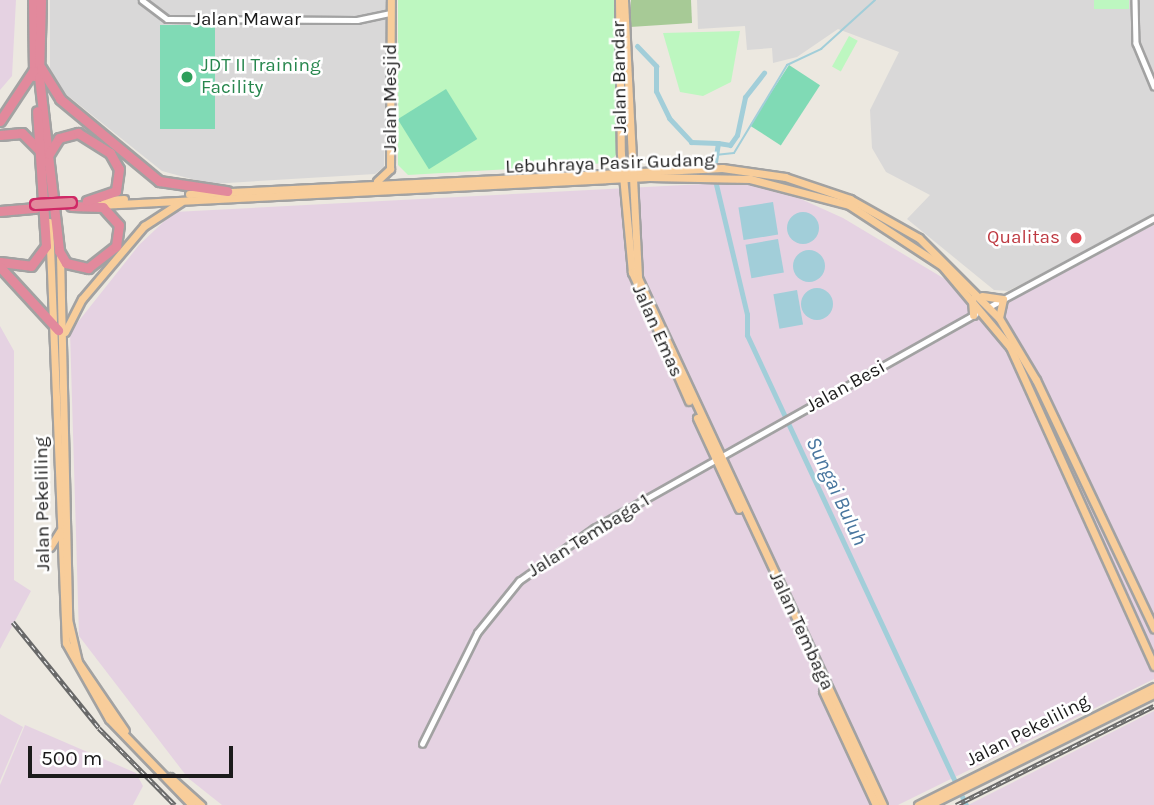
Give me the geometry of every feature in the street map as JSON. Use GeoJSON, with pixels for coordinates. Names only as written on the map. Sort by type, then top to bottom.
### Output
{"type":"FeatureCollection","features":[{"type":"Feature","properties":{"kind":"highway"},"geometry":{"type":"LineString","coordinates":[[33,0],[44,158],[59,251],[66,263],[83,268],[113,251],[118,221],[95,205]]}},
{"type":"Feature","properties":{"kind":"highway"},"geometry":{"type":"LineString","coordinates":[[0,121],[29,83],[36,63],[41,0]]}},
{"type":"Feature","properties":{"kind":"highway"},"geometry":{"type":"LineString","coordinates":[[36,63],[60,99],[143,170],[173,186],[227,191]]}},
{"type":"Feature","properties":{"kind":"highway"},"geometry":{"type":"LineString","coordinates":[[0,135],[28,136],[44,158]]}},
{"type":"Feature","properties":{"kind":"highway"},"geometry":{"type":"LineString","coordinates":[[44,158],[64,136],[93,138],[119,169],[117,191],[104,200]]}},
{"type":"Feature","properties":{"kind":"highway","name":"Jalan Pekeliling"},"geometry":{"type":"LineString","coordinates":[[44,158],[49,222]]}},
{"type":"Feature","properties":{"kind":"highway","name":"Lebuhraya Pasir Gudang"},"geometry":{"type":"LineString","coordinates":[[36,206],[104,200]]}},
{"type":"Feature","properties":{"kind":"highway","name":"Lebuhraya Pasir Gudang"},"geometry":{"type":"LineString","coordinates":[[71,204],[95,205]]}},
{"type":"Feature","properties":{"kind":"highway"},"geometry":{"type":"LineString","coordinates":[[1,207],[36,206]]}},
{"type":"Feature","properties":{"kind":"highway"},"geometry":{"type":"LineString","coordinates":[[0,217],[36,206]]}},
{"type":"Feature","properties":{"kind":"highway"},"geometry":{"type":"LineString","coordinates":[[1,207],[16,210]]}},
{"type":"Feature","properties":{"kind":"highway"},"geometry":{"type":"LineString","coordinates":[[0,265],[16,269],[36,262],[49,222]]}},
{"type":"Feature","properties":{"kind":"highway"},"geometry":{"type":"LineString","coordinates":[[0,265],[61,333]]}},
{"type":"Feature","properties":{"kind":"main road","name":"Jalan Mesjid"},"geometry":{"type":"LineString","coordinates":[[388,185],[394,167],[390,21],[393,0]]}},
{"type":"Feature","properties":{"kind":"main road","name":"Jalan Mesjid"},"geometry":{"type":"LineString","coordinates":[[369,183],[390,169],[390,21],[393,0]]}},
{"type":"Feature","properties":{"kind":"main road","name":"Jalan Bandar"},"geometry":{"type":"LineString","coordinates":[[621,0],[619,21],[625,154]]}},
{"type":"Feature","properties":{"kind":"main road","name":"Jalan Bandar"},"geometry":{"type":"LineString","coordinates":[[621,0],[628,32]]}},
{"type":"Feature","properties":{"kind":"main road"},"geometry":{"type":"LineString","coordinates":[[619,21],[628,32],[622,42]]}},
{"type":"Feature","properties":{"kind":"main road"},"geometry":{"type":"LineString","coordinates":[[625,154],[648,174],[627,194],[602,176],[617,165],[625,154]]}},
{"type":"Feature","properties":{"kind":"main road","name":"Jalan Emas"},"geometry":{"type":"LineString","coordinates":[[625,154],[627,194],[638,278],[718,459]]}},
{"type":"Feature","properties":{"kind":"main road"},"geometry":{"type":"LineString","coordinates":[[394,167],[408,181]]}},
{"type":"Feature","properties":{"kind":"main road","name":"Lebuhraya Pasir Gudang"},"geometry":{"type":"LineString","coordinates":[[95,205],[388,185],[744,170],[818,187],[919,238],[981,296],[981,311]]}},
{"type":"Feature","properties":{"kind":"main road","name":"Lebuhraya Pasir Gudang"},"geometry":{"type":"LineString","coordinates":[[648,174],[750,179],[849,205],[914,243],[971,297],[981,311],[995,319],[1036,380],[1154,628]]}},
{"type":"Feature","properties":{"kind":"main road","name":"Lebuhraya Pasir Gudang"},"geometry":{"type":"LineString","coordinates":[[104,200],[227,191],[334,188],[369,183],[388,185],[408,181],[602,176]]}},
{"type":"Feature","properties":{"kind":"main road"},"geometry":{"type":"LineString","coordinates":[[61,333],[82,299],[144,226],[188,199]]}},
{"type":"Feature","properties":{"kind":"main road","name":"Jalan Pekeliling"},"geometry":{"type":"LineString","coordinates":[[49,222],[61,333],[60,531],[63,620],[78,674],[117,729],[192,805]]}},
{"type":"Feature","properties":{"kind":"main road","name":"Jalan Pekeliling"},"geometry":{"type":"LineString","coordinates":[[59,251],[68,618],[75,652],[126,733],[201,805]]}},
{"type":"Feature","properties":{"kind":"main road"},"geometry":{"type":"LineString","coordinates":[[981,296],[1003,299],[995,319],[981,311]]}},
{"type":"Feature","properties":{"kind":"main road","name":"Lebuhraya Pasir Gudang"},"geometry":{"type":"LineString","coordinates":[[995,319],[1030,384],[1154,666]]}},
{"type":"Feature","properties":{"kind":"main road","name":"Jalan Tembaga"},"geometry":{"type":"LineString","coordinates":[[718,459],[876,805]]}},
{"type":"Feature","properties":{"kind":"main road","name":"Jalan Tembaga"},"geometry":{"type":"LineString","coordinates":[[718,459],[883,805]]}},
{"type":"Feature","properties":{"kind":"main road"},"geometry":{"type":"LineString","coordinates":[[50,547],[60,531]]}},
{"type":"Feature","properties":{"kind":"main road","name":"Jalan Pekeliling"},"geometry":{"type":"LineString","coordinates":[[918,805],[969,783],[1153,691]]}},
{"type":"Feature","properties":{"kind":"main road","name":"Jalan Pekeliling"},"geometry":{"type":"LineString","coordinates":[[929,805],[946,794]]}},
{"type":"Feature","properties":{"kind":"street","name":"Jalan Mawar"},"geometry":{"type":"LineString","coordinates":[[142,0],[167,19],[390,21]]}},
{"type":"Feature","properties":{"kind":"street"},"geometry":{"type":"LineString","coordinates":[[1135,0],[1136,43],[1154,86]]}},
{"type":"Feature","properties":{"kind":"street","name":"Jalan Mawar"},"geometry":{"type":"LineString","coordinates":[[359,20],[391,12]]}},
{"type":"Feature","properties":{"kind":"street","name":"Jalan Besi"},"geometry":{"type":"LineString","coordinates":[[718,459],[981,311],[1154,218]]}},
{"type":"Feature","properties":{"kind":"street","name":"Jalan Tembaga 1"},"geometry":{"type":"LineString","coordinates":[[422,744],[477,633],[519,580],[594,528],[718,459]]}},
{"type":"Feature","properties":{"kind":"shaded area"},"geometry":{"type":"Polygon","coordinates":[[[0,0],[16,0],[12,76],[0,90],[0,0]]]}},
{"type":"Feature","properties":{"kind":"shaded area"},"geometry":{"type":"Polygon","coordinates":[[[50,0],[388,0],[384,167],[375,174],[210,184],[162,171],[57,87],[50,69],[50,0]]]}},
{"type":"Feature","properties":{"kind":"shaded area"},"geometry":{"type":"Polygon","coordinates":[[[697,0],[1154,0],[1154,216],[1008,291],[994,290],[907,219],[930,195],[886,172],[872,148],[870,110],[899,52],[838,29],[797,57],[773,63],[772,48],[747,50],[745,26],[698,29],[697,0]]]}},
{"type":"Feature","properties":{"kind":"shaded area"},"geometry":{"type":"Polygon","coordinates":[[[761,181],[843,218],[990,306],[1154,225],[1154,679],[898,805],[222,805],[188,778],[79,636],[70,332],[139,245],[174,212],[761,181]]]}},
{"type":"Feature","properties":{"kind":"shaded area"},"geometry":{"type":"Polygon","coordinates":[[[0,326],[14,351],[14,580],[31,591],[0,649],[0,326]]]}},
{"type":"Feature","properties":{"kind":"shaded area"},"geometry":{"type":"Polygon","coordinates":[[[1154,711],[1154,805],[968,805],[1154,711]]]}},
{"type":"Feature","properties":{"kind":"shaded area"},"geometry":{"type":"Polygon","coordinates":[[[0,714],[23,727],[0,781],[0,714]]]}},
{"type":"Feature","properties":{"kind":"shaded area"},"geometry":{"type":"Polygon","coordinates":[[[25,725],[136,773],[143,786],[133,805],[0,805],[0,785],[25,725]]]}},
{"type":"Feature","properties":{"kind":"green space"},"geometry":{"type":"Polygon","coordinates":[[[398,0],[615,0],[617,154],[608,163],[408,175],[398,165],[398,0]]]}},
{"type":"Feature","properties":{"kind":"green space"},"geometry":{"type":"Polygon","coordinates":[[[631,0],[691,0],[692,23],[630,27],[631,0]]]}},
{"type":"Feature","properties":{"kind":"green space"},"geometry":{"type":"Polygon","coordinates":[[[1094,0],[1129,0],[1129,9],[1094,9],[1094,0]]]}},
{"type":"Feature","properties":{"kind":"green space","name":"JDT II Training Facility"},"geometry":{"type":"Polygon","coordinates":[[[160,25],[215,25],[215,129],[160,129],[160,25]]]}},
{"type":"Feature","properties":{"kind":"green space"},"geometry":{"type":"Polygon","coordinates":[[[740,31],[731,82],[703,96],[680,92],[663,33],[740,31]]]}},
{"type":"Feature","properties":{"kind":"green space"},"geometry":{"type":"Polygon","coordinates":[[[849,36],[858,41],[841,71],[832,67],[849,36]]]}},
{"type":"Feature","properties":{"kind":"green space"},"geometry":{"type":"Polygon","coordinates":[[[789,65],[820,85],[781,146],[750,125],[789,65]]]}},
{"type":"Feature","properties":{"kind":"green space"},"geometry":{"type":"Polygon","coordinates":[[[446,89],[477,139],[429,169],[398,119],[446,89]]]}},
{"type":"Feature","properties":{"kind":"water"},"geometry":{"type":"Polygon","coordinates":[[[773,202],[778,235],[744,240],[738,207],[773,202]]]}},
{"type":"Feature","properties":{"kind":"water"},"geometry":{"type":"Polygon","coordinates":[[[803,212],[815,216],[819,228],[815,240],[803,244],[791,240],[787,228],[791,216],[803,212]]]}},
{"type":"Feature","properties":{"kind":"water"},"geometry":{"type":"Polygon","coordinates":[[[778,239],[784,272],[751,278],[746,245],[778,239]]]}},
{"type":"Feature","properties":{"kind":"water"},"geometry":{"type":"Polygon","coordinates":[[[809,250],[820,255],[825,266],[820,277],[809,282],[798,277],[793,266],[798,255],[809,250]]]}},
{"type":"Feature","properties":{"kind":"water"},"geometry":{"type":"Polygon","coordinates":[[[817,288],[828,293],[833,304],[828,315],[817,320],[806,315],[801,304],[806,293],[817,288]]]}},
{"type":"Feature","properties":{"kind":"water"},"geometry":{"type":"Polygon","coordinates":[[[797,290],[803,324],[779,329],[773,294],[797,290]]]}},
{"type":"Feature","properties":{"kind":"waterway"},"geometry":{"type":"LineString","coordinates":[[715,155],[734,153],[787,65],[821,49],[875,0]]}},
{"type":"Feature","properties":{"kind":"waterway","name":"Sungai Buluh"},"geometry":{"type":"LineString","coordinates":[[637,46],[656,66],[656,91],[669,118],[691,142],[718,143],[715,163]]}},
{"type":"Feature","properties":{"kind":"waterway"},"geometry":{"type":"LineString","coordinates":[[718,143],[730,145],[737,135],[745,97],[764,73]]}},
{"type":"Feature","properties":{"kind":"waterway","name":"Sungai Buluh"},"geometry":{"type":"LineString","coordinates":[[715,180],[747,314],[747,335],[966,805]]}},
{"type":"Feature","properties":{"kind":"railway"},"geometry":{"type":"LineString","coordinates":[[13,622],[99,728],[175,805]]}},
{"type":"Feature","properties":{"kind":"railway"},"geometry":{"type":"LineString","coordinates":[[956,805],[1154,706]]}},
{"type":"Feature","properties":{"kind":"place","name":"JDT II Training Facility"},"geometry":{"type":"Point","coordinates":[187,77]}},
{"type":"Feature","properties":{"kind":"place","name":"Qualitas"},"geometry":{"type":"Point","coordinates":[1076,238]}}]}
